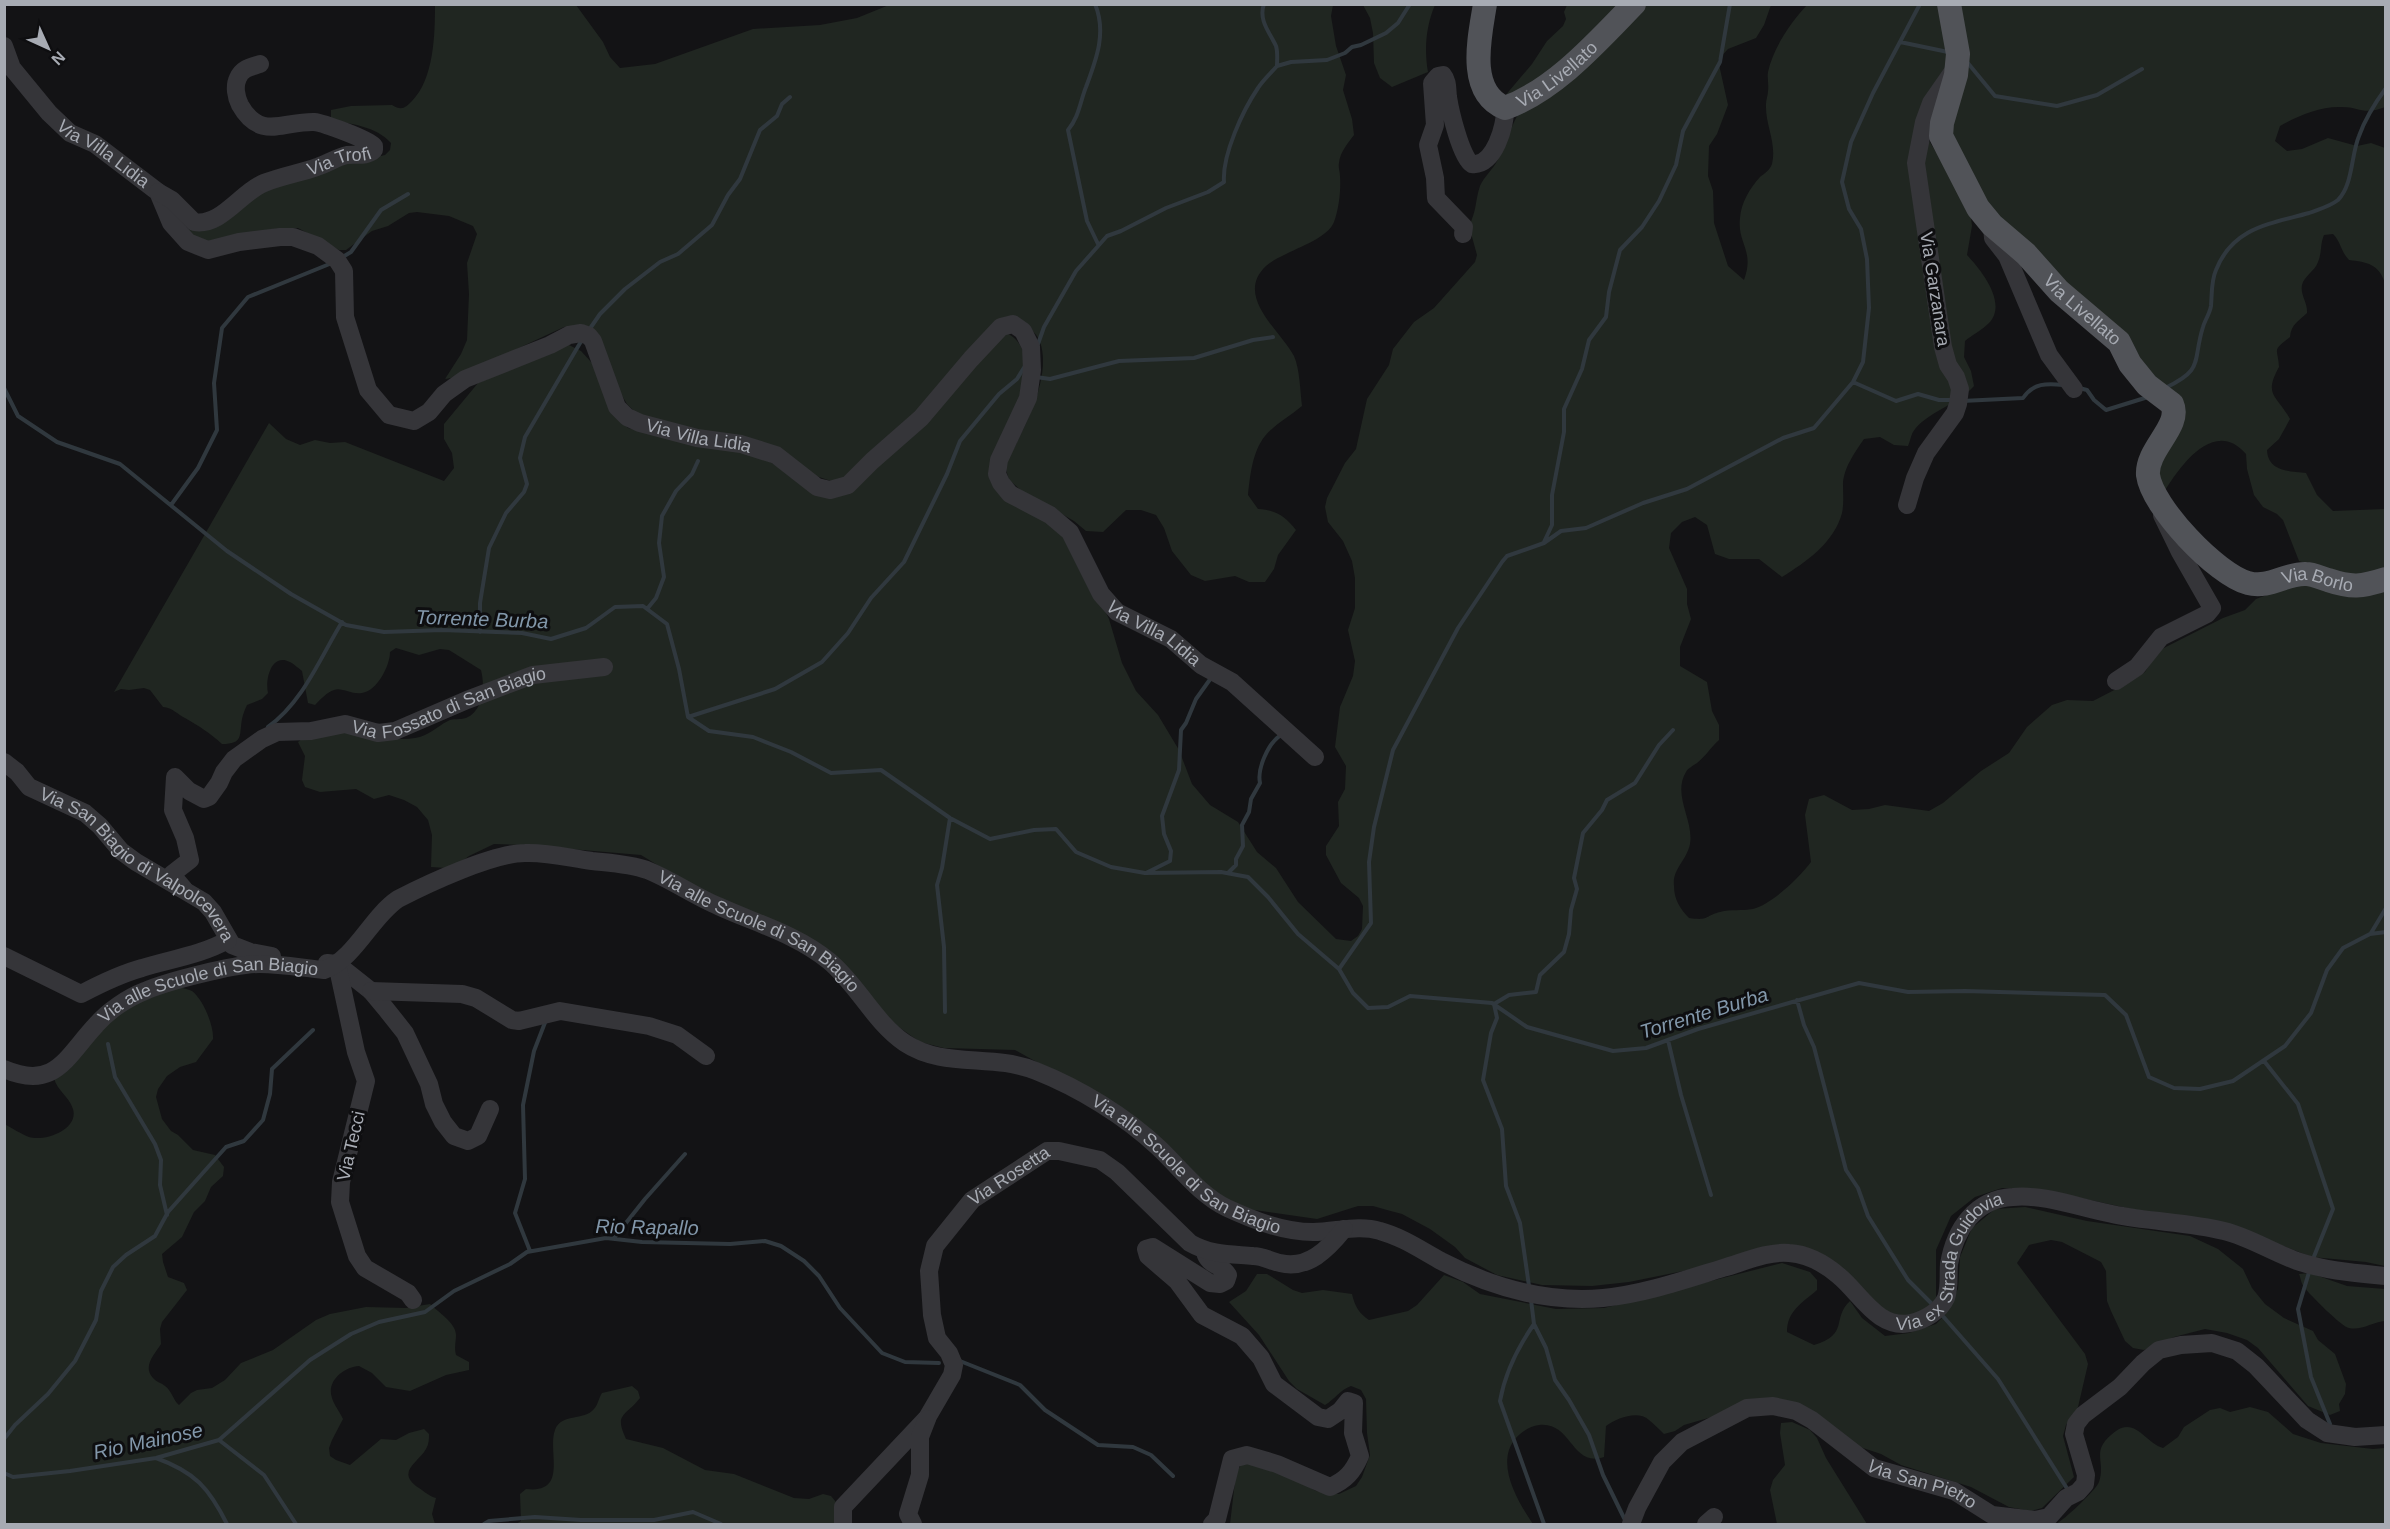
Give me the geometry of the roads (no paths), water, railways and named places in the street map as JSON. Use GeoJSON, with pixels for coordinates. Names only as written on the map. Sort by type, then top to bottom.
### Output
{"type":"FeatureCollection","features":[{"type":"Feature","properties":{"kind":"main road","name":"Via Livellato"},"geometry":{"type":"LineString","coordinates":[[1485,4],[1477,50],[1479,66],[1487,93],[1494,102],[1505,108],[1519,102],[1559,76],[1588,52],[1634,4]]}},
{"type":"Feature","properties":{"kind":"main road","name":"Via Livellato"},"geometry":{"type":"LineString","coordinates":[[1949,4],[1958,54],[1941,136],[1978,208],[1992,225],[2026,254],[2060,291],[2119,342],[2130,364],[2147,385],[2172,404],[2174,417],[2149,460],[2150,482],[2158,499],[2194,545],[2223,569],[2248,583]]}},
{"type":"Feature","properties":{"kind":"main road","name":"Via Borlo"},"geometry":{"type":"LineString","coordinates":[[2248,583],[2267,584],[2306,573],[2350,587],[2385,579]]}},
{"type":"Feature","properties":{"kind":"street","name":"Via Villa Lidia"},"geometry":{"type":"LineString","coordinates":[[4,46],[12,68],[48,113],[70,134],[94,144],[158,192],[176,232],[188,242],[208,250],[239,242],[293,237],[318,246],[337,260],[344,271],[345,318],[368,390],[389,415],[414,421],[429,412],[444,394],[465,379],[550,345],[569,335],[581,333],[589,336],[593,341],[617,407],[627,417],[697,438],[741,444],[776,454],[818,487],[830,490],[848,485],[921,418],[1001,327],[1013,324],[1023,331],[1031,347],[1032,370],[1028,399],[999,460],[997,474],[1001,483],[1010,494],[1050,515],[1070,532],[1101,594],[1117,612],[1171,639],[1202,665],[1232,682],[1315,757]]}},
{"type":"Feature","properties":{"kind":"street","name":"Via Trofi"},"geometry":{"type":"LineString","coordinates":[[158,192],[172,200],[194,222],[201,222],[218,217],[246,192],[261,184],[317,168],[346,155],[367,154],[374,150],[374,146],[366,139],[315,122],[270,128],[252,120],[238,100],[235,84],[242,71],[260,64]]}},
{"type":"Feature","properties":{"kind":"street","name":"Via Garzanara"},"geometry":{"type":"LineString","coordinates":[[1907,505],[1926,453],[1955,413],[1960,389],[1948,365],[1943,347],[1916,163],[1924,122],[1931,104],[1957,66]]}},
{"type":"Feature","properties":{"kind":"street"},"geometry":{"type":"LineString","coordinates":[[1463,234],[1464,227],[1436,198],[1435,178],[1428,145],[1435,125],[1432,83],[1438,76],[1443,75],[1446,79],[1448,99],[1464,156],[1472,164],[1481,163],[1488,157],[1504,127],[1505,108]]}},
{"type":"Feature","properties":{"kind":"street"},"geometry":{"type":"LineString","coordinates":[[1992,225],[1993,238],[2007,256],[2049,355],[2074,389]]}},
{"type":"Feature","properties":{"kind":"street"},"geometry":{"type":"LineString","coordinates":[[2116,681],[2137,667],[2161,637],[2207,614],[2212,608],[2165,524],[2158,499]]}},
{"type":"Feature","properties":{"kind":"street","name":"Via Fossato di San Biagio"},"geometry":{"type":"LineString","coordinates":[[185,891],[172,876],[190,860],[185,838],[173,810],[175,777],[189,791],[204,799],[219,783],[234,759],[262,739],[277,732],[311,732],[345,724],[378,733],[395,731],[466,700],[533,675],[604,667]]}},
{"type":"Feature","properties":{"kind":"street","name":"Via San Biagio di Valpolcevera"},"geometry":{"type":"LineString","coordinates":[[4,762],[17,772],[29,787],[85,813],[100,826],[121,851],[136,862],[204,902],[213,912],[228,940],[237,948],[285,959],[337,964]]}},
{"type":"Feature","properties":{"kind":"street","name":"Via alle Scuole di San Biagio"},"geometry":{"type":"LineString","coordinates":[[4,1069],[22,1076],[34,1077],[53,1072],[97,1023],[115,1008],[144,991],[209,973],[257,964],[324,970],[337,964],[388,906],[415,891],[492,859],[527,853],[640,867],[694,896],[803,943],[828,960],[845,977],[889,1032],[928,1056],[1012,1063],[1039,1072],[1088,1098],[1141,1132],[1204,1194],[1221,1206],[1274,1227],[1311,1232],[1362,1228],[1382,1231],[1497,1286]]}},
{"type":"Feature","properties":{"kind":"street"},"geometry":{"type":"LineString","coordinates":[[4,956],[81,994],[108,980],[141,968],[214,948],[228,940]]}},
{"type":"Feature","properties":{"kind":"street"},"geometry":{"type":"LineString","coordinates":[[337,964],[371,991],[405,1033],[429,1084],[434,1104],[454,1136],[464,1141],[474,1140],[481,1131],[490,1109]]}},
{"type":"Feature","properties":{"kind":"street","name":"Via Tecci"},"geometry":{"type":"LineString","coordinates":[[337,964],[356,1052],[366,1081],[341,1182],[340,1202],[357,1256],[365,1268],[408,1293],[413,1300]]}},
{"type":"Feature","properties":{"kind":"street"},"geometry":{"type":"LineString","coordinates":[[371,991],[462,994],[476,998],[512,1020],[519,1021],[560,1011],[649,1026],[677,1035],[706,1056]]}},
{"type":"Feature","properties":{"kind":"street","name":"Via Rosetta"},"geometry":{"type":"LineString","coordinates":[[913,1524],[908,1514],[920,1475],[920,1437],[927,1418],[952,1376],[954,1365],[949,1353],[937,1338],[932,1316],[929,1271],[934,1246],[972,1200],[1047,1151],[1059,1151],[1100,1160],[1117,1172],[1190,1244],[1205,1252]]}},
{"type":"Feature","properties":{"kind":"street","name":"Via ex Strada Guidovia"},"geometry":{"type":"LineString","coordinates":[[1497,1286],[1551,1299],[1606,1298],[1661,1287],[1783,1252],[1809,1257],[1831,1270],[1842,1278],[1875,1314],[1888,1322],[1902,1325],[1914,1323],[1936,1311],[1944,1302],[1949,1290],[1950,1258],[1956,1240],[1968,1218],[1990,1201],[2020,1196],[2116,1215],[2222,1230],[2295,1260],[2331,1271],[2385,1276]]}},
{"type":"Feature","properties":{"kind":"street"},"geometry":{"type":"LineString","coordinates":[[1212,1524],[1217,1519],[1232,1459],[1247,1455],[1277,1464],[1330,1487],[1344,1481],[1353,1471],[1360,1456],[1353,1433],[1354,1403],[1348,1401],[1340,1411],[1328,1419],[1318,1417],[1291,1398],[1275,1384],[1261,1358],[1242,1336],[1202,1315],[1177,1281],[1148,1256],[1146,1249],[1152,1246],[1210,1283],[1220,1284],[1226,1281],[1228,1275],[1226,1271],[1206,1258],[1205,1252],[1256,1256],[1282,1264],[1295,1265],[1313,1259],[1330,1247],[1344,1229]]}},
{"type":"Feature","properties":{"kind":"street","name":"Via San Pietro"},"geometry":{"type":"LineString","coordinates":[[1631,1524],[1662,1462],[1682,1443],[1747,1408],[1773,1406],[1796,1411],[1812,1420],[1874,1468],[1954,1491],[1992,1515],[2035,1520],[2049,1517],[2066,1498],[2078,1492],[2085,1484],[2086,1475],[2074,1434],[2076,1424],[2083,1415],[2120,1387],[2151,1356],[2159,1350],[2181,1345],[2212,1343],[2237,1351],[2256,1366],[2307,1420],[2327,1433],[2355,1437],[2385,1435]]}},
{"type":"Feature","properties":{"kind":"street","name":"Via Rosetta"},"geometry":{"type":"LineString","coordinates":[[843,1524],[843,1507],[927,1418]]}},
{"type":"Feature","properties":{"kind":"waterway"},"geometry":{"type":"LineString","coordinates":[[1095,4],[1100,25],[1099,46],[1077,115],[1068,130],[1087,221],[1098,244]]}},
{"type":"Feature","properties":{"kind":"waterway"},"geometry":{"type":"LineString","coordinates":[[1038,344],[1044,327],[1076,271],[1107,236],[1166,208],[1208,192],[1224,182],[1226,159],[1240,120],[1260,85],[1277,66],[1276,46],[1262,15],[1264,4]]}},
{"type":"Feature","properties":{"kind":"waterway"},"geometry":{"type":"LineString","coordinates":[[1277,66],[1291,62],[1327,60],[1345,53],[1352,47],[1386,33],[1398,23],[1410,4]]}},
{"type":"Feature","properties":{"kind":"waterway"},"geometry":{"type":"LineString","coordinates":[[1544,542],[1552,525],[1552,495],[1564,432],[1564,409],[1582,369],[1589,340],[1606,317],[1609,292],[1620,250],[1642,227],[1659,201],[1676,165],[1683,131],[1720,62],[1730,4]]}},
{"type":"Feature","properties":{"kind":"waterway"},"geometry":{"type":"LineString","coordinates":[[1339,969],[1371,923],[1369,862],[1374,827],[1393,750],[1458,628],[1507,556],[1544,543],[1561,531],[1586,528],[1643,503],[1687,489],[1783,438],[1814,428],[1853,382],[1863,362],[1869,308],[1867,259],[1861,229],[1849,209],[1842,182],[1851,142],[1873,93],[1920,4]]}},
{"type":"Feature","properties":{"kind":"waterway"},"geometry":{"type":"LineString","coordinates":[[1900,42],[1948,52]]}},
{"type":"Feature","properties":{"kind":"waterway"},"geometry":{"type":"LineString","coordinates":[[1967,62],[1995,96],[2057,106],[2097,95],[2142,69]]}},
{"type":"Feature","properties":{"kind":"waterway"},"geometry":{"type":"LineString","coordinates":[[2165,388],[2186,375],[2195,364],[2203,327],[2210,309],[2214,274],[2223,256],[2232,244],[2254,230],[2309,213],[2338,200],[2349,178],[2361,130],[2386,88]]}},
{"type":"Feature","properties":{"kind":"waterway"},"geometry":{"type":"LineString","coordinates":[[589,330],[600,314],[625,289],[660,262],[678,254],[712,225],[728,195],[740,179],[760,130],[777,116],[782,104],[790,97]]}},
{"type":"Feature","properties":{"kind":"waterway"},"geometry":{"type":"LineString","coordinates":[[341,258],[351,252],[381,210],[408,194]]}},
{"type":"Feature","properties":{"kind":"waterway"},"geometry":{"type":"LineString","coordinates":[[171,505],[198,468],[217,430],[214,383],[222,328],[248,297],[332,263]]}},
{"type":"Feature","properties":{"kind":"waterway"},"geometry":{"type":"LineString","coordinates":[[1036,377],[1050,379],[1119,361],[1194,358],[1253,340],[1273,337]]}},
{"type":"Feature","properties":{"kind":"waterway"},"geometry":{"type":"LineString","coordinates":[[480,632],[480,603],[489,548],[506,513],[524,492],[527,484],[520,458],[525,437],[583,338]]}},
{"type":"Feature","properties":{"kind":"waterway"},"geometry":{"type":"LineString","coordinates":[[688,717],[775,689],[822,662],[848,633],[871,598],[904,562],[947,474],[960,441],[999,394],[1017,379],[1025,366]]}},
{"type":"Feature","properties":{"kind":"waterway"},"geometry":{"type":"LineString","coordinates":[[1853,382],[1896,401],[1918,394],[1939,400],[1952,400]]}},
{"type":"Feature","properties":{"kind":"waterway"},"geometry":{"type":"LineString","coordinates":[[1962,401],[2023,398],[2031,389],[2041,385],[2063,385]]}},
{"type":"Feature","properties":{"kind":"waterway","name":"Torrente Burba"},"geometry":{"type":"LineString","coordinates":[[4,388],[18,416],[57,442],[120,464],[227,551],[291,594],[346,625],[384,632],[442,630],[522,633],[551,639],[586,628],[615,607],[643,606],[667,624],[688,717],[709,731],[753,737],[791,752],[831,773],[881,770],[950,818],[990,839],[1034,830],[1056,829],[1076,852],[1111,867],[1145,873],[1221,872],[1248,877],[1268,897],[1298,934],[1339,969],[1353,993],[1368,1008],[1388,1007],[1410,996],[1492,1003],[1527,1027],[1613,1051],[1646,1048],[1698,1029],[1859,983],[1908,992],[1965,991],[2105,995],[2126,1015],[2149,1077],[2174,1088],[2200,1089],[2233,1081],[2285,1046],[2311,1013],[2327,970],[2343,948],[2370,934],[2386,932]]}},
{"type":"Feature","properties":{"kind":"waterway"},"geometry":{"type":"LineString","coordinates":[[2079,388],[2087,390],[2094,400],[2106,410],[2148,397]]}},
{"type":"Feature","properties":{"kind":"waterway"},"geometry":{"type":"LineString","coordinates":[[647,609],[656,598],[664,577],[659,543],[662,516],[676,491],[692,474],[698,461]]}},
{"type":"Feature","properties":{"kind":"waterway"},"geometry":{"type":"LineString","coordinates":[[268,727],[280,717],[301,692],[342,622]]}},
{"type":"Feature","properties":{"kind":"waterway"},"geometry":{"type":"LineString","coordinates":[[1146,873],[1170,861],[1171,851],[1164,834],[1162,816],[1179,770],[1181,730],[1196,699],[1211,678]]}},
{"type":"Feature","properties":{"kind":"waterway"},"geometry":{"type":"LineString","coordinates":[[1529,1286],[1520,1223],[1506,1186],[1502,1129],[1483,1080],[1491,1033],[1497,1018],[1494,1004],[1509,995],[1536,992],[1540,975],[1564,952],[1577,889],[1574,878],[1583,833],[1602,810],[1607,800],[1635,783],[1659,745],[1673,730]]}},
{"type":"Feature","properties":{"kind":"waterway"},"geometry":{"type":"LineString","coordinates":[[1228,873],[1236,865],[1236,859],[1243,846],[1242,825],[1249,812],[1251,799],[1260,783],[1260,771],[1264,757],[1281,735]]}},
{"type":"Feature","properties":{"kind":"waterway"},"geometry":{"type":"LineString","coordinates":[[945,1012],[944,947],[937,885],[950,818]]}},
{"type":"Feature","properties":{"kind":"waterway"},"geometry":{"type":"LineString","coordinates":[[2371,933],[2386,908]]}},
{"type":"Feature","properties":{"kind":"waterway"},"geometry":{"type":"LineString","coordinates":[[1797,1000],[1804,1025],[1814,1047],[1846,1170],[1858,1188],[1868,1216],[1908,1280],[1934,1306]]}},
{"type":"Feature","properties":{"kind":"waterway"},"geometry":{"type":"LineString","coordinates":[[530,1251],[515,1213],[525,1179],[523,1105],[534,1051],[546,1020]]}},
{"type":"Feature","properties":{"kind":"waterway"},"geometry":{"type":"LineString","coordinates":[[4,1439],[15,1425],[48,1394],[75,1361],[96,1320],[101,1291],[113,1267],[126,1255],[155,1236],[168,1212],[226,1147],[244,1141],[263,1120],[270,1094],[272,1069],[313,1030]]}},
{"type":"Feature","properties":{"kind":"waterway"},"geometry":{"type":"LineString","coordinates":[[1668,1040],[1681,1095],[1711,1195]]}},
{"type":"Feature","properties":{"kind":"waterway"},"geometry":{"type":"LineString","coordinates":[[108,1044],[115,1077],[155,1144],[161,1160],[160,1185],[167,1215]]}},
{"type":"Feature","properties":{"kind":"waterway"},"geometry":{"type":"LineString","coordinates":[[2264,1061],[2298,1104],[2333,1209],[2313,1259]]}},
{"type":"Feature","properties":{"kind":"waterway"},"geometry":{"type":"LineString","coordinates":[[614,1238],[685,1154]]}},
{"type":"Feature","properties":{"kind":"waterway","name":"Rio Rapallo"},"geometry":{"type":"LineString","coordinates":[[219,1440],[310,1360],[351,1334],[379,1322],[425,1312],[454,1291],[510,1264],[527,1252],[606,1238],[642,1242],[730,1244],[765,1241],[781,1246],[804,1261],[819,1276],[840,1308],[882,1353],[905,1362],[939,1363]]}},
{"type":"Feature","properties":{"kind":"waterway"},"geometry":{"type":"LineString","coordinates":[[2310,1269],[2298,1309],[2311,1377],[2330,1424]]}},
{"type":"Feature","properties":{"kind":"waterway"},"geometry":{"type":"LineString","coordinates":[[1531,1300],[1534,1324],[1513,1361],[1500,1401],[1544,1524]]}},
{"type":"Feature","properties":{"kind":"waterway"},"geometry":{"type":"LineString","coordinates":[[1941,1314],[1998,1379],[2068,1490]]}},
{"type":"Feature","properties":{"kind":"waterway"},"geometry":{"type":"LineString","coordinates":[[1534,1324],[1546,1348],[1555,1380],[1589,1435],[1603,1475],[1624,1518]]}},
{"type":"Feature","properties":{"kind":"waterway","name":"Rio Rapallo"},"geometry":{"type":"LineString","coordinates":[[960,1361],[1020,1385],[1045,1410],[1098,1445],[1133,1447],[1151,1455],[1173,1476]]}},
{"type":"Feature","properties":{"kind":"waterway","name":"Rio Mainose"},"geometry":{"type":"LineString","coordinates":[[4,1473],[13,1477],[156,1458],[219,1440],[264,1475],[296,1524]]}},
{"type":"Feature","properties":{"kind":"waterway"},"geometry":{"type":"LineString","coordinates":[[156,1458],[181,1469],[199,1483],[214,1500],[227,1524]]}},
{"type":"Feature","properties":{"kind":"waterway","name":"Rio Mainose"},"geometry":{"type":"LineString","coordinates":[[484,1524],[489,1521],[535,1517],[581,1520],[654,1520],[693,1512],[721,1524]]}}]}
